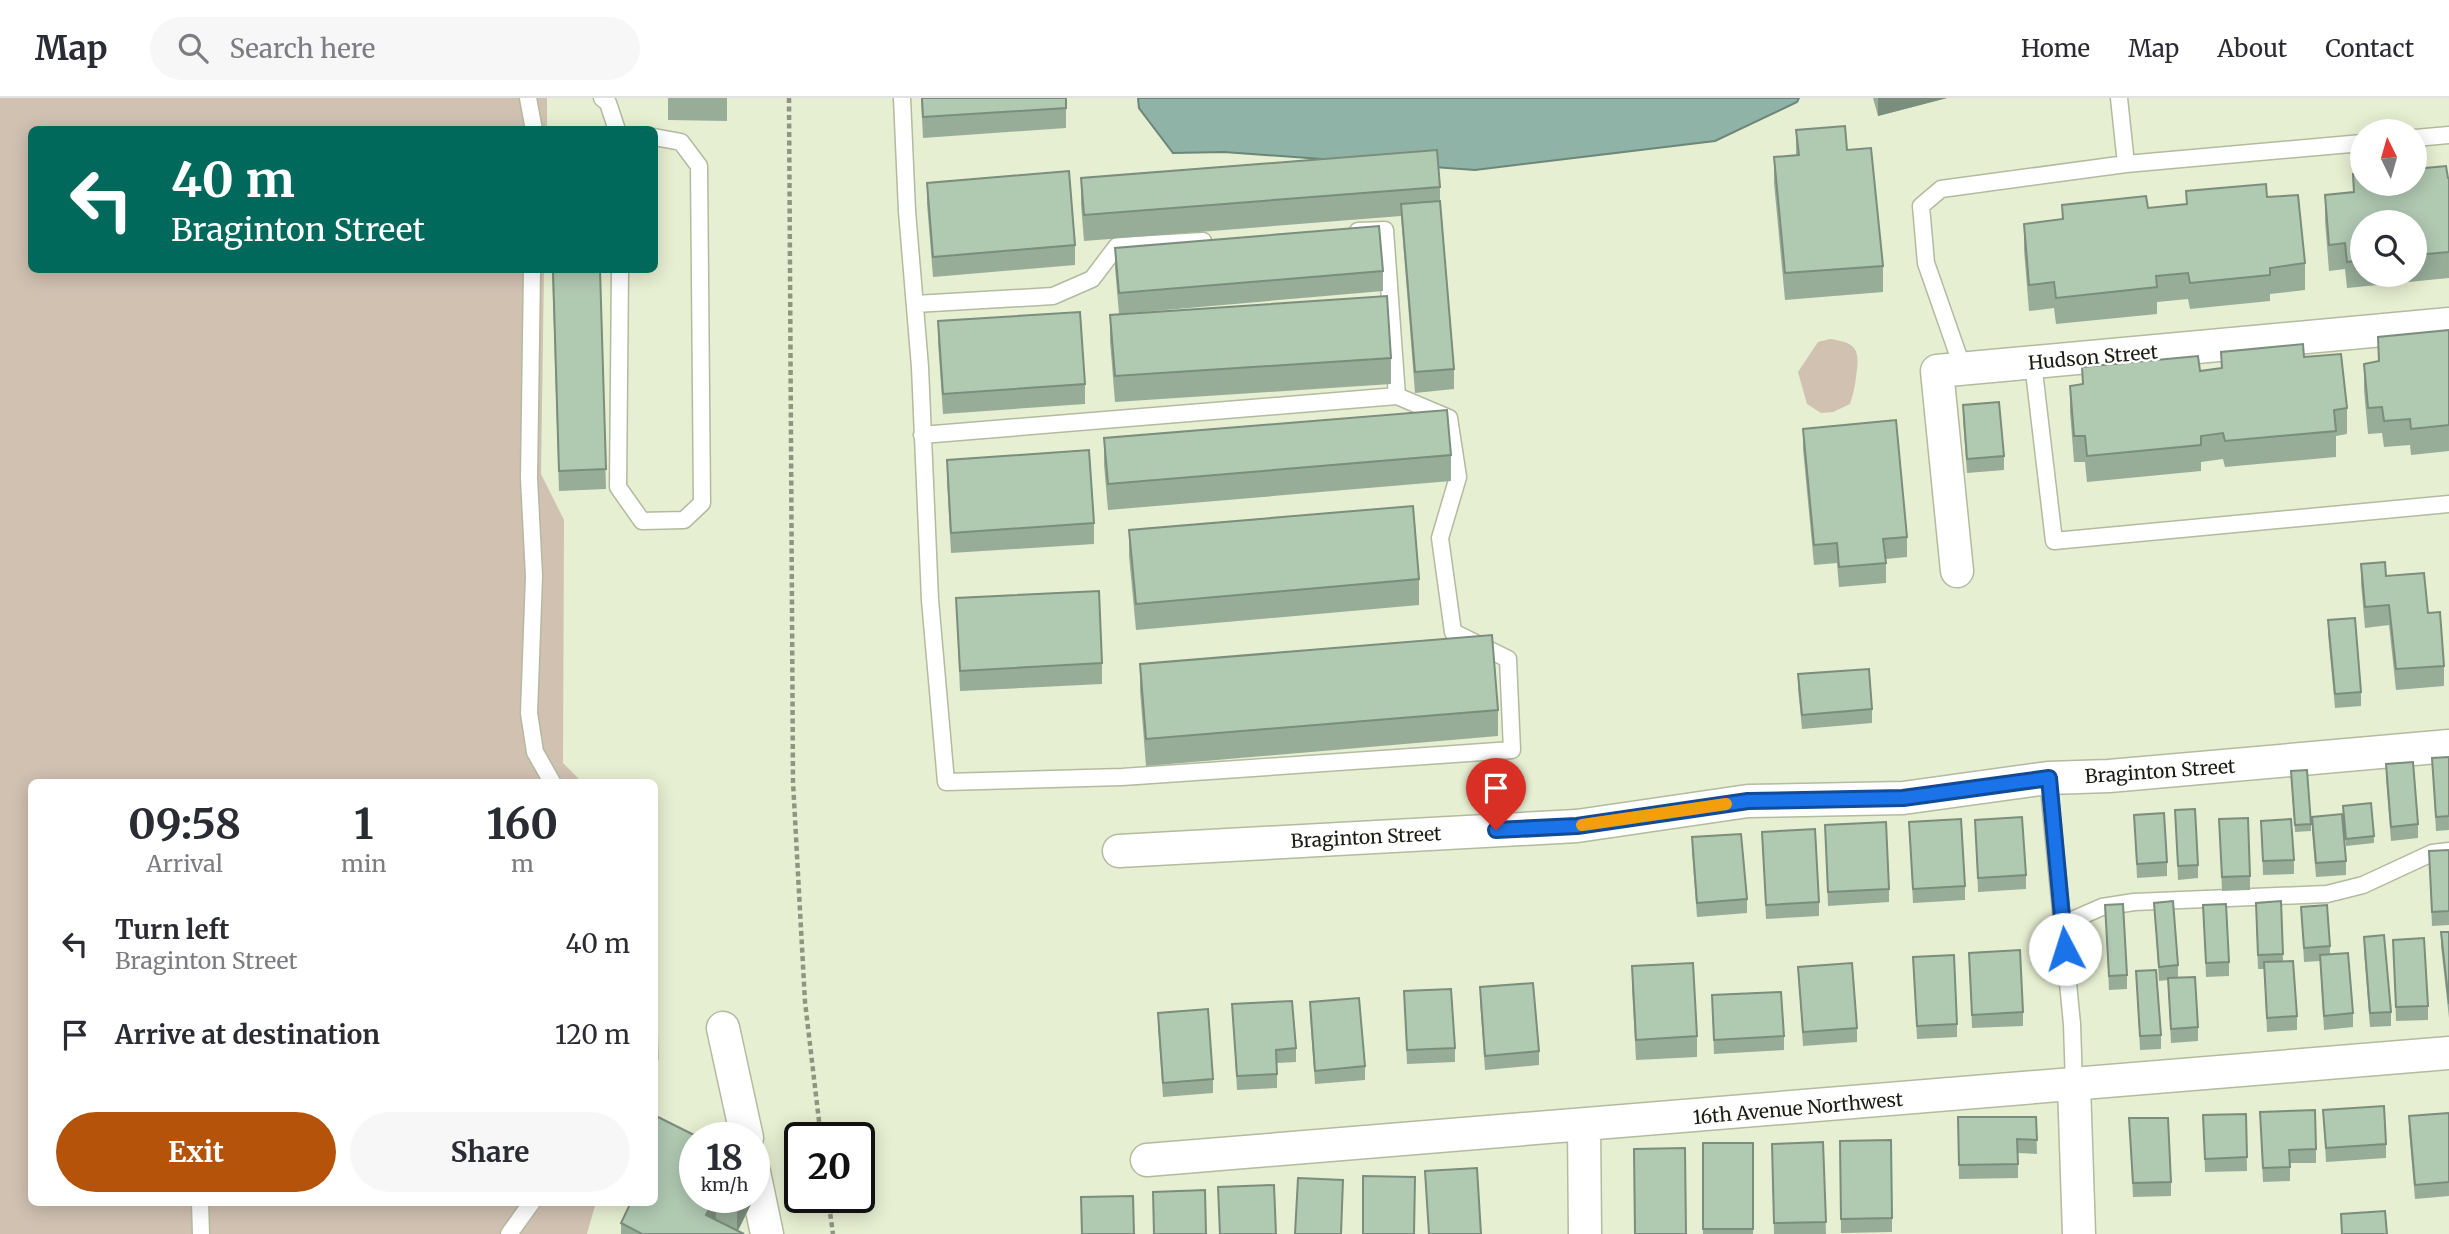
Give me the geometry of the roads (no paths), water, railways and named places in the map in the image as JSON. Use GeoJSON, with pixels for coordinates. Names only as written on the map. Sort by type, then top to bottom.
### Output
{"type":"FeatureCollection","features":[{"type":"Feature","properties":{"kind":"street","name":"Hudson Street"},"geometry":{"type":"LineString","coordinates":[[1957,572],[1937,372],[2449,324]]}},
{"type":"Feature","properties":{"kind":"street","name":"Braginton Street"},"geometry":{"type":"LineString","coordinates":[[1119,851],[1577,826],[1748,801],[1903,798],[2049,778],[2109,776],[2449,746]]}},
{"type":"Feature","properties":{"kind":"street"},"geometry":{"type":"LineString","coordinates":[[723,1028],[744,1122]]}},
{"type":"Feature","properties":{"kind":"street","name":"16th Avenue Northwest"},"geometry":{"type":"LineString","coordinates":[[1147,1160],[2449,1053]]}},
{"type":"Feature","properties":{"kind":"street"},"geometry":{"type":"LineString","coordinates":[[2074,1085],[2079,1234]]}},
{"type":"Feature","properties":{"kind":"street"},"geometry":{"type":"LineString","coordinates":[[1584,1125],[1585,1234]]}},
{"type":"Feature","properties":{"kind":"street"},"geometry":{"type":"LineString","coordinates":[[763,1213],[767,1234]]}},
{"type":"Feature","properties":{"kind":"lane"},"geometry":{"type":"LineString","coordinates":[[528,98],[533,126]]}},
{"type":"Feature","properties":{"kind":"lane"},"geometry":{"type":"LineString","coordinates":[[602,98],[608,103],[616,126]]}},
{"type":"Feature","properties":{"kind":"lane"},"geometry":{"type":"LineString","coordinates":[[902,98],[930,600],[946,782],[1122,777],[1512,750],[1508,659],[1452,632],[1440,538],[1458,477],[1449,418],[1397,396],[922,435]]}},
{"type":"Feature","properties":{"kind":"lane"},"geometry":{"type":"LineString","coordinates":[[2119,98],[2126,164]]}},
{"type":"Feature","properties":{"kind":"lane"},"geometry":{"type":"LineString","coordinates":[[2427,137],[2449,135]]}},
{"type":"Feature","properties":{"kind":"lane"},"geometry":{"type":"LineString","coordinates":[[620,273],[618,487],[642,521],[684,520],[702,503],[699,166],[681,142],[658,138]]}},
{"type":"Feature","properties":{"kind":"lane"},"geometry":{"type":"LineString","coordinates":[[1963,369],[1926,263],[1921,206],[1941,189],[2126,164],[2350,144]]}},
{"type":"Feature","properties":{"kind":"lane"},"geometry":{"type":"LineString","coordinates":[[1345,232],[1385,230],[1397,396]]}},
{"type":"Feature","properties":{"kind":"lane"},"geometry":{"type":"LineString","coordinates":[[915,304],[1052,296],[1092,279],[1117,246],[1224,240]]}},
{"type":"Feature","properties":{"kind":"lane"},"geometry":{"type":"LineString","coordinates":[[532,273],[529,478],[534,576],[529,713],[536,752],[550,779]]}},
{"type":"Feature","properties":{"kind":"lane"},"geometry":{"type":"LineString","coordinates":[[2033,363],[2054,541],[2449,504]]}},
{"type":"Feature","properties":{"kind":"lane"},"geometry":{"type":"LineString","coordinates":[[2049,778],[2063,924],[2074,1085]]}},
{"type":"Feature","properties":{"kind":"lane"},"geometry":{"type":"LineString","coordinates":[[2063,924],[2102,907],[2134,902],[2327,894],[2363,885],[2432,853],[2449,851]]}},
{"type":"Feature","properties":{"kind":"lane"},"geometry":{"type":"LineString","coordinates":[[200,1206],[201,1234]]}},
{"type":"Feature","properties":{"kind":"lane"},"geometry":{"type":"LineString","coordinates":[[509,1234],[529,1206]]}},
{"type":"Feature","properties":{"kind":"water"},"geometry":{"type":"Polygon","coordinates":[[[1138,98],[1799,98],[1797,102],[1715,141],[1475,170],[1224,152],[1173,153],[1139,108],[1138,98]]]}}]}
